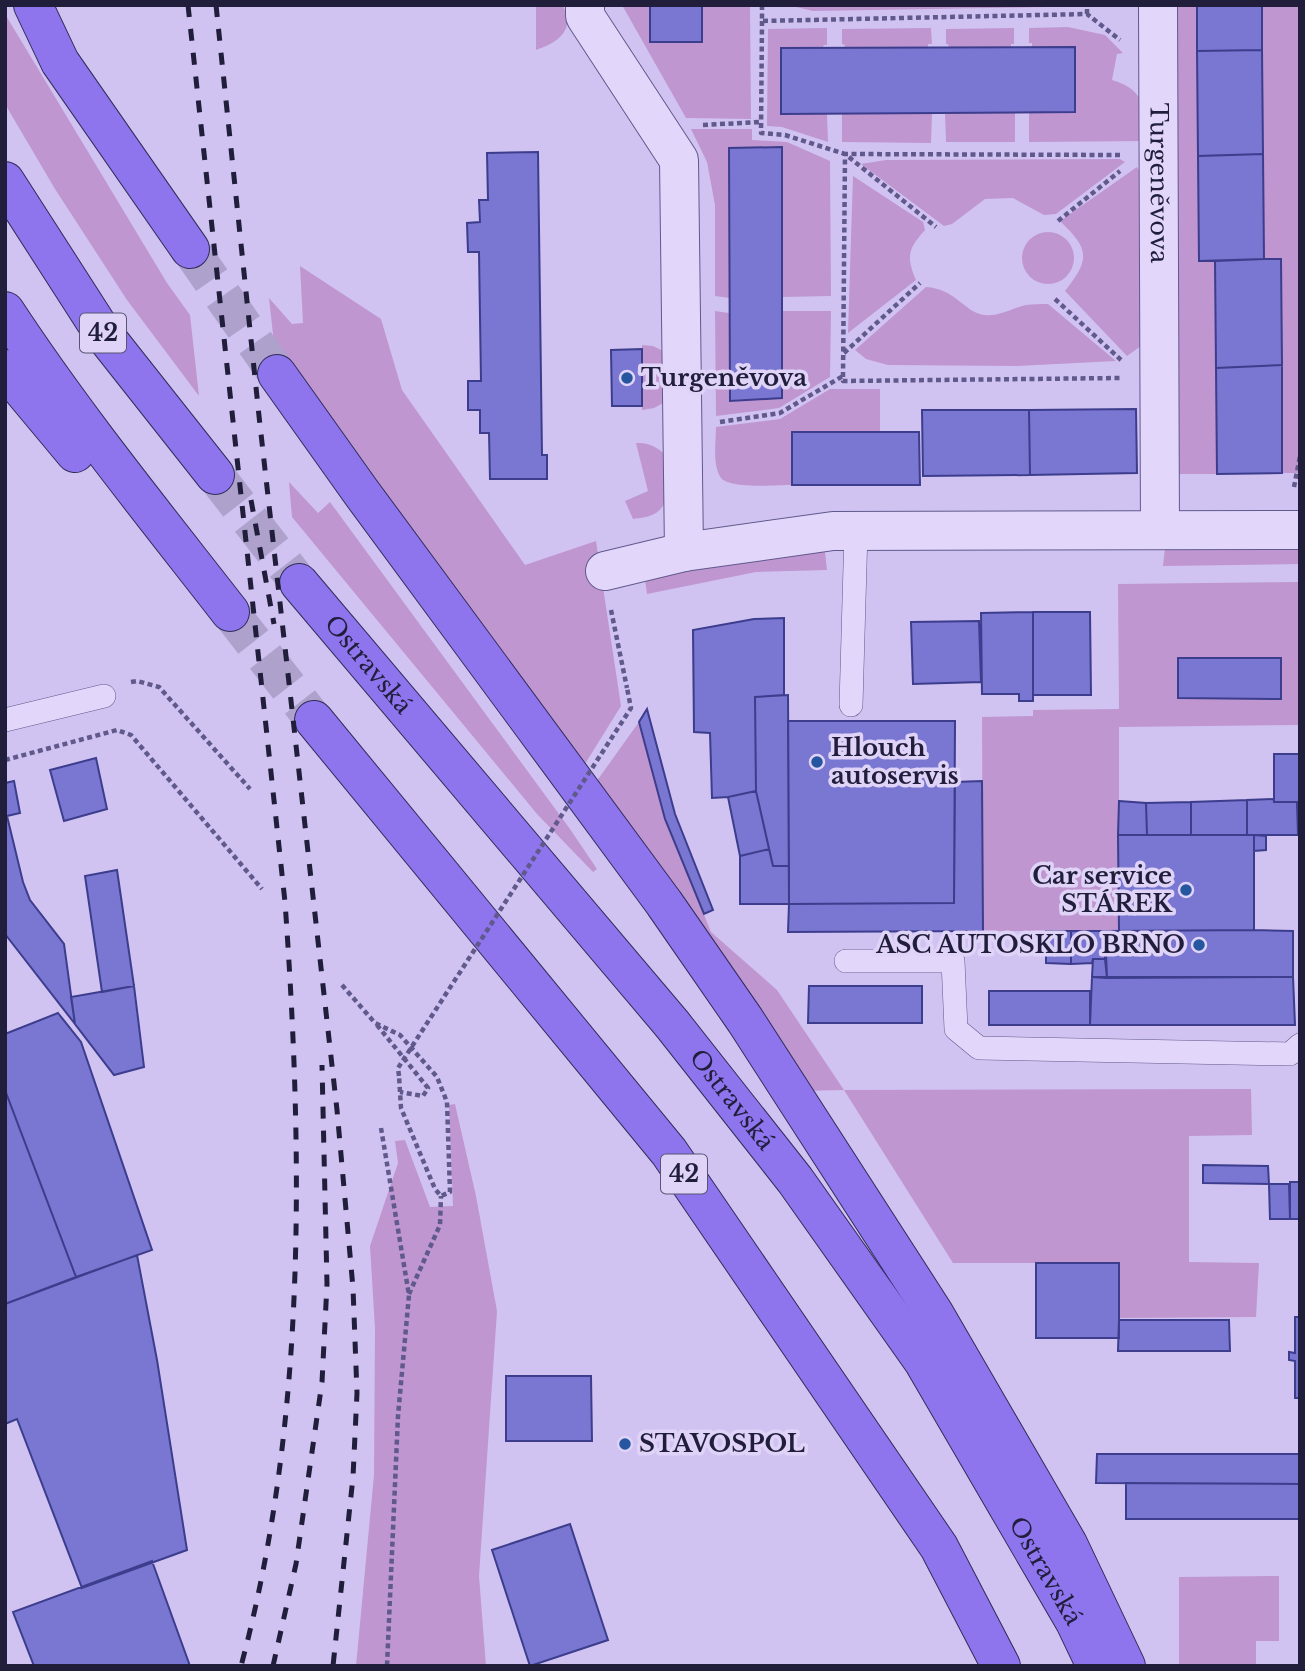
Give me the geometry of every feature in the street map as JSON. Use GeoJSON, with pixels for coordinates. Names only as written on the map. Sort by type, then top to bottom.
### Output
{"type":"FeatureCollection","features":[{"type":"Feature","properties":{"kind":"highway"},"geometry":{"type":"LineString","coordinates":[[33,5],[60,62],[190,249]]}},
{"type":"Feature","properties":{"kind":"highway","name":"42"},"geometry":{"type":"LineString","coordinates":[[5,181],[102,332],[215,475]]}},
{"type":"Feature","properties":{"kind":"highway"},"geometry":{"type":"LineString","coordinates":[[5,311],[44,370],[101,447],[230,612]]}},
{"type":"Feature","properties":{"kind":"highway"},"geometry":{"type":"LineString","coordinates":[[5,369],[89,470],[192,563]]}},
{"type":"Feature","properties":{"kind":"highway"},"geometry":{"type":"LineString","coordinates":[[277,374],[664,903],[745,1020],[941,1324],[1068,1544],[1126,1666]]}},
{"type":"Feature","properties":{"kind":"highway","name":"Ostravská"},"geometry":{"type":"LineString","coordinates":[[299,583],[672,1024],[795,1180],[923,1361],[1075,1622],[1096,1666]]}},
{"type":"Feature","properties":{"kind":"highway","name":"42"},"geometry":{"type":"LineString","coordinates":[[314,720],[669,1152],[939,1547],[1001,1666]]}},
{"type":"Feature","properties":{"kind":"street"},"geometry":{"type":"LineString","coordinates":[[584,5],[584,16],[679,160],[684,552]]}},
{"type":"Feature","properties":{"kind":"street","name":"Turgeněvova"},"geometry":{"type":"LineString","coordinates":[[1158,5],[1150,155],[1150,378],[1160,530]]}},
{"type":"Feature","properties":{"kind":"street"},"geometry":{"type":"LineString","coordinates":[[605,571],[684,552],[833,531],[1300,530]]}},
{"type":"Feature","properties":{"kind":"lane"},"geometry":{"type":"LineString","coordinates":[[851,705],[856,531]]}},
{"type":"Feature","properties":{"kind":"lane"},"geometry":{"type":"LineString","coordinates":[[5,720],[104,696]]}},
{"type":"Feature","properties":{"kind":"lane"},"geometry":{"type":"LineString","coordinates":[[846,961],[953,961],[956,1030],[979,1048],[1290,1054],[1300,1045]]}},
{"type":"Feature","properties":{"kind":"path"},"geometry":{"type":"LineString","coordinates":[[762,5],[761,133],[785,135],[845,154],[1150,155]]}},
{"type":"Feature","properties":{"kind":"path"},"geometry":{"type":"LineString","coordinates":[[762,21],[1087,14],[1087,5]]}},
{"type":"Feature","properties":{"kind":"path"},"geometry":{"type":"LineString","coordinates":[[694,125],[761,122]]}},
{"type":"Feature","properties":{"kind":"path"},"geometry":{"type":"LineString","coordinates":[[845,154],[936,227]]}},
{"type":"Feature","properties":{"kind":"path"},"geometry":{"type":"LineString","coordinates":[[845,154],[844,381],[1150,378]]}},
{"type":"Feature","properties":{"kind":"path"},"geometry":{"type":"LineString","coordinates":[[1058,220],[1150,155]]}},
{"type":"Feature","properties":{"kind":"path"},"geometry":{"type":"LineString","coordinates":[[844,353],[920,283]]}},
{"type":"Feature","properties":{"kind":"path"},"geometry":{"type":"LineString","coordinates":[[1055,299],[1150,378]]}},
{"type":"Feature","properties":{"kind":"path"},"geometry":{"type":"LineString","coordinates":[[713,423],[780,414],[843,376]]}},
{"type":"Feature","properties":{"kind":"path"},"geometry":{"type":"LineString","coordinates":[[1294,487],[1300,456]]}},
{"type":"Feature","properties":{"kind":"path"},"geometry":{"type":"LineString","coordinates":[[409,1295],[440,1225],[441,1196],[435,1189],[401,1108],[398,1068],[631,708],[605,571]]}},
{"type":"Feature","properties":{"kind":"path"},"geometry":{"type":"LineString","coordinates":[[104,696],[113,684],[137,681],[159,687],[250,789]]}},
{"type":"Feature","properties":{"kind":"path"},"geometry":{"type":"LineString","coordinates":[[5,760],[117,730],[131,735],[262,889]]}},
{"type":"Feature","properties":{"kind":"path"},"geometry":{"type":"LineString","coordinates":[[342,985],[428,1088],[424,1096],[400,1092]]}},
{"type":"Feature","properties":{"kind":"path"},"geometry":{"type":"LineString","coordinates":[[376,1023],[400,1035],[438,1077],[447,1102],[450,1192],[441,1196]]}},
{"type":"Feature","properties":{"kind":"path"},"geometry":{"type":"LineString","coordinates":[[381,1128],[409,1295],[398,1416],[387,1666]]}},
{"type":"Feature","properties":{"kind":"shaded area"},"geometry":{"type":"Polygon","coordinates":[[[536,5],[562,5],[567,21],[563,34],[558,39],[536,50],[536,5]]]}},
{"type":"Feature","properties":{"kind":"shaded area"},"geometry":{"type":"Polygon","coordinates":[[[622,5],[650,5],[651,42],[702,42],[702,5],[750,5],[751,119],[686,118],[622,5]]]}},
{"type":"Feature","properties":{"kind":"shaded area"},"geometry":{"type":"Polygon","coordinates":[[[788,5],[1052,5],[813,11],[788,5]]]}},
{"type":"Feature","properties":{"kind":"shaded area"},"geometry":{"type":"Polygon","coordinates":[[[1167,5],[1197,5],[1199,261],[1215,261],[1217,474],[1177,474],[1167,5]]]}},
{"type":"Feature","properties":{"kind":"shaded area"},"geometry":{"type":"Polygon","coordinates":[[[1262,5],[1300,5],[1300,473],[1282,473],[1281,260],[1264,259],[1262,5]]]}},
{"type":"Feature","properties":{"kind":"shaded area"},"geometry":{"type":"Polygon","coordinates":[[[5,14],[167,283],[190,315],[199,396],[127,300],[55,189],[5,104],[5,14]]]}},
{"type":"Feature","properties":{"kind":"shaded area"},"geometry":{"type":"Polygon","coordinates":[[[1068,27],[1105,35],[1123,53],[1117,54],[1112,80],[1123,84],[1138,96],[1144,111],[1149,141],[1029,142],[1029,113],[1075,112],[1075,47],[1032,47],[1032,43],[1029,43],[1029,28],[1068,27]]]}},
{"type":"Feature","properties":{"kind":"shaded area"},"geometry":{"type":"Polygon","coordinates":[[[827,28],[827,45],[824,45],[781,114],[827,114],[828,142],[782,127],[767,126],[768,29],[827,28]]]}},
{"type":"Feature","properties":{"kind":"shaded area"},"geometry":{"type":"Polygon","coordinates":[[[931,28],[932,44],[928,44],[928,47],[844,48],[845,45],[842,44],[842,29],[931,28]]]}},
{"type":"Feature","properties":{"kind":"shaded area"},"geometry":{"type":"Polygon","coordinates":[[[1014,28],[1014,44],[1011,44],[1011,47],[949,47],[946,44],[946,29],[1014,28]]]}},
{"type":"Feature","properties":{"kind":"shaded area"},"geometry":{"type":"Polygon","coordinates":[[[932,113],[931,143],[842,142],[842,114],[932,113]]]}},
{"type":"Feature","properties":{"kind":"shaded area"},"geometry":{"type":"Polygon","coordinates":[[[945,113],[1015,113],[1015,142],[946,142],[945,113]]]}},
{"type":"Feature","properties":{"kind":"shaded area"},"geometry":{"type":"Polygon","coordinates":[[[691,129],[752,129],[752,140],[787,142],[830,161],[831,296],[782,297],[782,147],[729,148],[730,298],[715,296],[715,205],[707,162],[691,129]]]}},
{"type":"Feature","properties":{"kind":"shaded area"},"geometry":{"type":"Polygon","coordinates":[[[1120,159],[1125,162],[1056,214],[1044,215],[1013,198],[985,199],[952,224],[944,226],[861,164],[886,160],[1120,159]]]}},
{"type":"Feature","properties":{"kind":"shaded area"},"geometry":{"type":"Polygon","coordinates":[[[1137,167],[1145,182],[1141,346],[1127,356],[1065,291],[1079,271],[1083,255],[1077,240],[1060,221],[1137,167]]]}},
{"type":"Feature","properties":{"kind":"shaded area"},"geometry":{"type":"Polygon","coordinates":[[[853,176],[923,222],[925,230],[910,253],[916,280],[848,333],[853,176]]]}},
{"type":"Feature","properties":{"kind":"shaded area"},"geometry":{"type":"Polygon","coordinates":[[[1048,232],[1067,239],[1074,258],[1067,277],[1048,284],[1029,277],[1022,258],[1029,239],[1048,232]]]}},
{"type":"Feature","properties":{"kind":"shaded area"},"geometry":{"type":"Polygon","coordinates":[[[300,266],[381,319],[402,390],[525,565],[596,541],[621,706],[580,772],[274,343],[269,298],[292,324],[303,323],[300,266]]]}},
{"type":"Feature","properties":{"kind":"shaded area"},"geometry":{"type":"Polygon","coordinates":[[[926,287],[945,292],[971,310],[984,315],[1000,314],[1026,305],[1048,304],[1116,361],[1017,366],[888,365],[866,359],[855,350],[926,287]]]}},
{"type":"Feature","properties":{"kind":"shaded area"},"geometry":{"type":"Polygon","coordinates":[[[715,311],[729,313],[730,400],[782,398],[782,311],[831,311],[830,377],[779,408],[716,416],[715,311]]]}},
{"type":"Feature","properties":{"kind":"shaded area"},"geometry":{"type":"Polygon","coordinates":[[[642,345],[663,351],[663,403],[642,410],[642,345]]]}},
{"type":"Feature","properties":{"kind":"shaded area"},"geometry":{"type":"Polygon","coordinates":[[[830,389],[880,389],[880,432],[792,433],[792,485],[743,485],[721,478],[715,460],[716,427],[780,419],[830,389]]]}},
{"type":"Feature","properties":{"kind":"shaded area"},"geometry":{"type":"Polygon","coordinates":[[[636,443],[654,446],[668,457],[669,479],[667,495],[661,508],[651,515],[633,519],[625,501],[648,491],[636,443]]]}},
{"type":"Feature","properties":{"kind":"shaded area"},"geometry":{"type":"Polygon","coordinates":[[[289,482],[318,513],[330,502],[597,869],[593,872],[537,814],[292,517],[289,482]]]}},
{"type":"Feature","properties":{"kind":"shaded area"},"geometry":{"type":"Polygon","coordinates":[[[824,543],[827,570],[756,572],[647,594],[644,572],[824,543]]]}},
{"type":"Feature","properties":{"kind":"shaded area"},"geometry":{"type":"Polygon","coordinates":[[[1300,546],[1300,564],[1163,566],[1165,548],[1300,546]]]}},
{"type":"Feature","properties":{"kind":"shaded area"},"geometry":{"type":"Polygon","coordinates":[[[1300,582],[1300,725],[1119,727],[1119,931],[983,931],[982,717],[1033,716],[1033,710],[1119,709],[1118,584],[1300,582]]]}},
{"type":"Feature","properties":{"kind":"shaded area"},"geometry":{"type":"Polygon","coordinates":[[[639,722],[665,819],[711,932],[777,990],[844,1090],[802,1091],[591,789],[639,722]]]}},
{"type":"Feature","properties":{"kind":"shaded area"},"geometry":{"type":"Polygon","coordinates":[[[1251,1089],[1252,1135],[1189,1136],[1189,1262],[1259,1263],[1256,1317],[1119,1318],[1119,1263],[953,1263],[844,1090],[1251,1089]]]}},
{"type":"Feature","properties":{"kind":"shaded area"},"geometry":{"type":"Polygon","coordinates":[[[455,1104],[476,1196],[497,1311],[479,1576],[486,1666],[356,1666],[374,1475],[375,1328],[370,1246],[398,1163],[395,1141],[405,1140],[430,1207],[453,1206],[449,1105],[455,1104]]]}},
{"type":"Feature","properties":{"kind":"shaded area"},"geometry":{"type":"Polygon","coordinates":[[[1279,1576],[1279,1641],[1256,1641],[1256,1666],[1179,1666],[1179,1577],[1279,1576]]]}},
{"type":"Feature","properties":{"kind":"building"},"geometry":{"type":"Polygon","coordinates":[[[650,5],[702,5],[702,42],[650,42],[650,5]]]}},
{"type":"Feature","properties":{"kind":"building"},"geometry":{"type":"Polygon","coordinates":[[[1197,5],[1262,5],[1262,50],[1197,51],[1197,5]]]}},
{"type":"Feature","properties":{"kind":"building"},"geometry":{"type":"Polygon","coordinates":[[[1075,47],[1075,112],[781,114],[781,48],[1075,47]]]}},
{"type":"Feature","properties":{"kind":"building"},"geometry":{"type":"Polygon","coordinates":[[[1262,50],[1263,154],[1198,156],[1197,51],[1262,50]]]}},
{"type":"Feature","properties":{"kind":"building"},"geometry":{"type":"Polygon","coordinates":[[[782,147],[782,398],[730,401],[729,148],[782,147]]]}},
{"type":"Feature","properties":{"kind":"building"},"geometry":{"type":"Polygon","coordinates":[[[538,152],[542,455],[547,455],[547,479],[490,479],[489,433],[480,433],[480,410],[468,410],[468,381],[481,381],[479,252],[468,252],[467,223],[480,222],[479,200],[488,200],[487,153],[538,152]]]}},
{"type":"Feature","properties":{"kind":"building"},"geometry":{"type":"Polygon","coordinates":[[[1263,154],[1264,259],[1199,261],[1198,156],[1263,154]]]}},
{"type":"Feature","properties":{"kind":"building"},"geometry":{"type":"Polygon","coordinates":[[[1281,259],[1282,365],[1216,368],[1215,261],[1281,259]]]}},
{"type":"Feature","properties":{"kind":"building","name":"Turgeněvova"},"geometry":{"type":"Polygon","coordinates":[[[642,349],[642,406],[612,406],[611,350],[642,349]]]}},
{"type":"Feature","properties":{"kind":"building"},"geometry":{"type":"Polygon","coordinates":[[[1282,365],[1282,473],[1217,474],[1216,368],[1282,365]]]}},
{"type":"Feature","properties":{"kind":"building"},"geometry":{"type":"Polygon","coordinates":[[[1136,409],[1137,473],[1030,475],[1029,410],[1136,409]]]}},
{"type":"Feature","properties":{"kind":"building"},"geometry":{"type":"Polygon","coordinates":[[[922,410],[1029,410],[1030,475],[923,476],[922,410]]]}},
{"type":"Feature","properties":{"kind":"building"},"geometry":{"type":"Polygon","coordinates":[[[792,432],[919,432],[920,485],[792,485],[792,432]]]}},
{"type":"Feature","properties":{"kind":"building"},"geometry":{"type":"Polygon","coordinates":[[[1033,612],[1033,701],[1019,701],[1019,694],[982,694],[981,613],[1033,612]]]}},
{"type":"Feature","properties":{"kind":"building"},"geometry":{"type":"Polygon","coordinates":[[[1033,612],[1090,612],[1091,695],[1033,695],[1033,612]]]}},
{"type":"Feature","properties":{"kind":"building"},"geometry":{"type":"Polygon","coordinates":[[[784,618],[784,695],[755,697],[756,791],[712,798],[710,733],[694,732],[693,630],[754,619],[784,618]]]}},
{"type":"Feature","properties":{"kind":"building"},"geometry":{"type":"Polygon","coordinates":[[[979,621],[981,682],[913,684],[911,622],[979,621]]]}},
{"type":"Feature","properties":{"kind":"building"},"geometry":{"type":"Polygon","coordinates":[[[1178,658],[1281,658],[1281,699],[1178,698],[1178,658]]]}},
{"type":"Feature","properties":{"kind":"building"},"geometry":{"type":"Polygon","coordinates":[[[788,695],[789,866],[773,866],[756,791],[755,697],[788,695]]]}},
{"type":"Feature","properties":{"kind":"building"},"geometry":{"type":"Polygon","coordinates":[[[647,709],[675,814],[713,910],[704,914],[665,819],[639,722],[647,709]]]}},
{"type":"Feature","properties":{"kind":"building"},"geometry":{"type":"Polygon","coordinates":[[[788,721],[955,721],[954,903],[789,904],[788,721]]]}},
{"type":"Feature","properties":{"kind":"building"},"geometry":{"type":"Polygon","coordinates":[[[1274,754],[1300,754],[1300,835],[1297,802],[1274,802],[1274,754]]]}},
{"type":"Feature","properties":{"kind":"building"},"geometry":{"type":"Polygon","coordinates":[[[96,758],[107,809],[64,821],[50,770],[96,758]]]}},
{"type":"Feature","properties":{"kind":"building"},"geometry":{"type":"Polygon","coordinates":[[[14,781],[20,813],[7,816],[23,882],[30,900],[64,944],[75,1024],[5,934],[5,783],[14,781]]]}},
{"type":"Feature","properties":{"kind":"building"},"geometry":{"type":"Polygon","coordinates":[[[982,781],[983,931],[788,932],[789,904],[954,903],[955,782],[982,781]]]}},
{"type":"Feature","properties":{"kind":"building"},"geometry":{"type":"Polygon","coordinates":[[[756,791],[769,849],[740,856],[728,797],[756,791]]]}},
{"type":"Feature","properties":{"kind":"building"},"geometry":{"type":"Polygon","coordinates":[[[1274,799],[1274,802],[1297,802],[1298,835],[1247,835],[1247,800],[1274,799]]]}},
{"type":"Feature","properties":{"kind":"building"},"geometry":{"type":"Polygon","coordinates":[[[1247,800],[1247,835],[1191,835],[1191,802],[1247,800]]]}},
{"type":"Feature","properties":{"kind":"building"},"geometry":{"type":"Polygon","coordinates":[[[1119,801],[1146,803],[1147,835],[1118,835],[1119,801]]]}},
{"type":"Feature","properties":{"kind":"building"},"geometry":{"type":"Polygon","coordinates":[[[1191,802],[1191,835],[1147,835],[1146,803],[1191,802]]]}},
{"type":"Feature","properties":{"kind":"building","name":"Car service STÁREK"},"geometry":{"type":"Polygon","coordinates":[[[1118,835],[1254,835],[1254,930],[1119,931],[1118,835]]]}},
{"type":"Feature","properties":{"kind":"building"},"geometry":{"type":"Polygon","coordinates":[[[1254,835],[1266,836],[1266,850],[1254,851],[1254,835]]]}},
{"type":"Feature","properties":{"kind":"building"},"geometry":{"type":"Polygon","coordinates":[[[769,849],[773,866],[789,866],[789,904],[740,904],[740,856],[769,849]]]}},
{"type":"Feature","properties":{"kind":"building"},"geometry":{"type":"Polygon","coordinates":[[[117,870],[134,986],[102,992],[85,876],[117,870]]]}},
{"type":"Feature","properties":{"kind":"building"},"geometry":{"type":"Polygon","coordinates":[[[1046,931],[1071,931],[1071,964],[1046,963],[1046,931]]]}},
{"type":"Feature","properties":{"kind":"building"},"geometry":{"type":"Polygon","coordinates":[[[1071,931],[1105,931],[1105,959],[1071,964],[1071,931]]]}},
{"type":"Feature","properties":{"kind":"building","name":"ASC AUTOSKLO BRNO"},"geometry":{"type":"Polygon","coordinates":[[[1105,931],[1293,931],[1293,977],[1107,978],[1105,931]]]}},
{"type":"Feature","properties":{"kind":"building"},"geometry":{"type":"Polygon","coordinates":[[[1093,959],[1105,959],[1107,978],[1092,977],[1093,959]]]}},
{"type":"Feature","properties":{"kind":"building"},"geometry":{"type":"Polygon","coordinates":[[[1092,977],[1293,977],[1295,1025],[1090,1025],[1092,977]]]}},
{"type":"Feature","properties":{"kind":"building"},"geometry":{"type":"Polygon","coordinates":[[[134,986],[144,1067],[114,1075],[75,1024],[71,997],[134,986]]]}},
{"type":"Feature","properties":{"kind":"building"},"geometry":{"type":"Polygon","coordinates":[[[809,986],[922,986],[922,1023],[808,1023],[809,986]]]}},
{"type":"Feature","properties":{"kind":"building"},"geometry":{"type":"Polygon","coordinates":[[[989,991],[1090,991],[1090,1025],[989,1025],[989,991]]]}},
{"type":"Feature","properties":{"kind":"building"},"geometry":{"type":"Polygon","coordinates":[[[58,1013],[81,1042],[152,1250],[76,1277],[5,1090],[5,1034],[58,1013]]]}},
{"type":"Feature","properties":{"kind":"building"},"geometry":{"type":"Polygon","coordinates":[[[5,1090],[76,1277],[5,1304],[5,1090]]]}},
{"type":"Feature","properties":{"kind":"building"},"geometry":{"type":"Polygon","coordinates":[[[1203,1165],[1268,1166],[1269,1184],[1203,1183],[1203,1165]]]}},
{"type":"Feature","properties":{"kind":"building"},"geometry":{"type":"Polygon","coordinates":[[[1290,1182],[1300,1182],[1300,1219],[1290,1219],[1290,1182]]]}},
{"type":"Feature","properties":{"kind":"building"},"geometry":{"type":"Polygon","coordinates":[[[1269,1184],[1289,1184],[1290,1219],[1270,1219],[1269,1184]]]}},
{"type":"Feature","properties":{"kind":"building"},"geometry":{"type":"Polygon","coordinates":[[[137,1255],[157,1360],[187,1550],[82,1588],[17,1419],[5,1424],[5,1304],[137,1255]]]}},
{"type":"Feature","properties":{"kind":"building"},"geometry":{"type":"Polygon","coordinates":[[[1036,1263],[1119,1263],[1119,1338],[1036,1338],[1036,1263]]]}},
{"type":"Feature","properties":{"kind":"building"},"geometry":{"type":"Polygon","coordinates":[[[1295,1317],[1300,1317],[1300,1398],[1295,1398],[1295,1361],[1289,1360],[1289,1352],[1295,1353],[1295,1317]]]}},
{"type":"Feature","properties":{"kind":"building"},"geometry":{"type":"Polygon","coordinates":[[[1119,1320],[1229,1320],[1230,1351],[1118,1351],[1119,1320]]]}},
{"type":"Feature","properties":{"kind":"building"},"geometry":{"type":"Polygon","coordinates":[[[506,1376],[591,1376],[592,1441],[506,1441],[506,1376]]]}},
{"type":"Feature","properties":{"kind":"building"},"geometry":{"type":"Polygon","coordinates":[[[1097,1454],[1300,1454],[1300,1484],[1096,1483],[1097,1454]]]}},
{"type":"Feature","properties":{"kind":"building"},"geometry":{"type":"Polygon","coordinates":[[[1126,1483],[1300,1484],[1299,1519],[1126,1519],[1126,1483]]]}},
{"type":"Feature","properties":{"kind":"building"},"geometry":{"type":"Polygon","coordinates":[[[570,1524],[608,1640],[530,1666],[492,1550],[570,1524]]]}},
{"type":"Feature","properties":{"kind":"building"},"geometry":{"type":"Polygon","coordinates":[[[152,1561],[190,1666],[34,1666],[13,1612],[152,1561]]]}},
{"type":"Feature","properties":{"kind":"tunnel"},"geometry":{"type":"LineString","coordinates":[[190,249],[277,374]]}},
{"type":"Feature","properties":{"kind":"tunnel"},"geometry":{"type":"LineString","coordinates":[[215,475],[299,583]]}},
{"type":"Feature","properties":{"kind":"tunnel"},"geometry":{"type":"LineString","coordinates":[[230,612],[314,720]]}},
{"type":"Feature","properties":{"kind":"railway"},"geometry":{"type":"LineString","coordinates":[[188,5],[285,902],[295,1093],[296,1190],[289,1383],[263,1573],[241,1666]]}},
{"type":"Feature","properties":{"kind":"railway"},"geometry":{"type":"LineString","coordinates":[[216,5],[337,1110],[353,1288],[357,1393],[353,1477],[333,1666]]}},
{"type":"Feature","properties":{"kind":"railway"},"geometry":{"type":"LineString","coordinates":[[251,500],[274,624]]}},
{"type":"Feature","properties":{"kind":"railway"},"geometry":{"type":"LineString","coordinates":[[273,1666],[296,1564],[322,1382],[327,1284],[322,1065]]}},
{"type":"Feature","properties":{"kind":"place","name":"Turgeněvova"},"geometry":{"type":"Point","coordinates":[627,378]}},
{"type":"Feature","properties":{"kind":"place","name":"Hlouch autoservis"},"geometry":{"type":"Point","coordinates":[817,762]}},
{"type":"Feature","properties":{"kind":"place","name":"Car service STÁREK"},"geometry":{"type":"Point","coordinates":[1186,890]}},
{"type":"Feature","properties":{"kind":"place","name":"ASC AUTOSKLO BRNO"},"geometry":{"type":"Point","coordinates":[1199,945]}},
{"type":"Feature","properties":{"kind":"place","name":"STAVOSPOL"},"geometry":{"type":"Point","coordinates":[625,1444]}}]}
